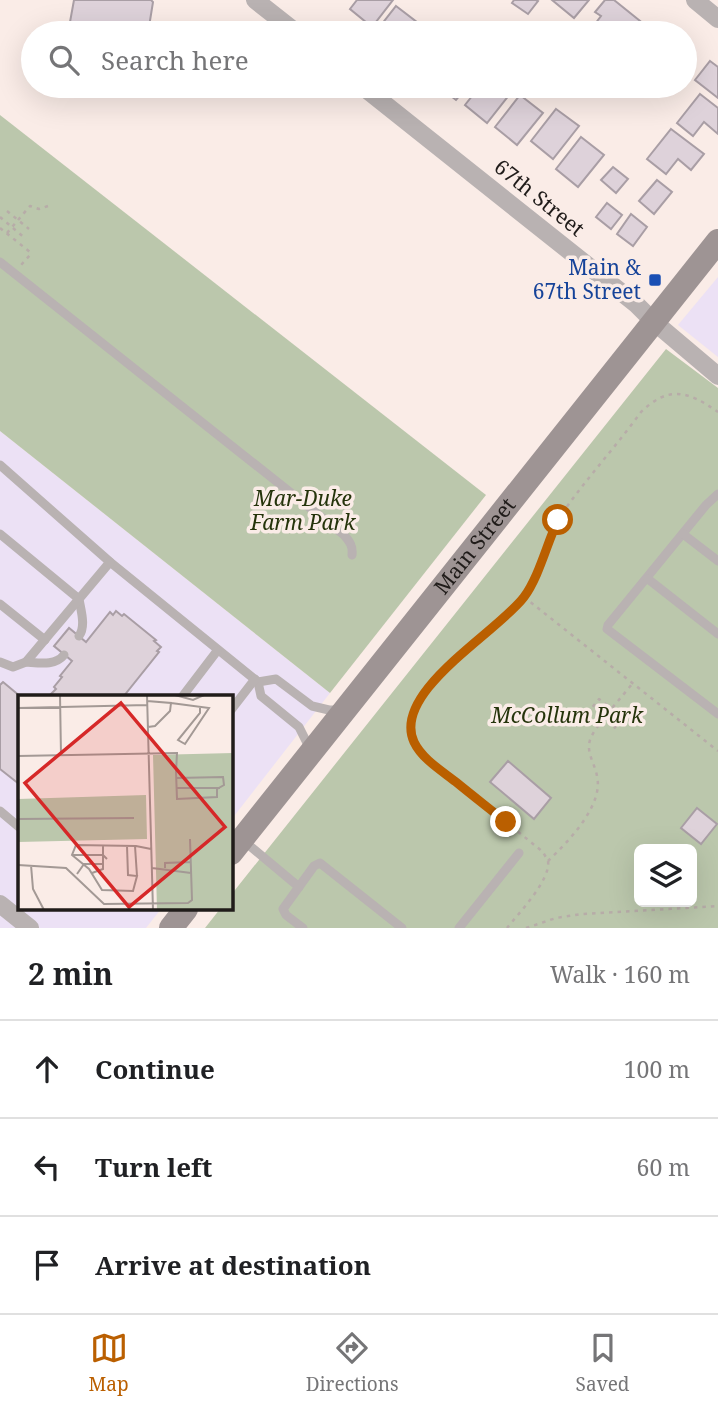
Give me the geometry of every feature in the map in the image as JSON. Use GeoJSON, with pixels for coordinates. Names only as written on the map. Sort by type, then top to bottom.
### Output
{"type":"FeatureCollection","features":[{"type":"Feature","properties":{"kind":"main road","name":"Main Street"},"geometry":{"type":"LineString","coordinates":[[236,846],[718,241]]}},
{"type":"Feature","properties":{"kind":"main road"},"geometry":{"type":"LineString","coordinates":[[171,928],[184,911]]}},
{"type":"Feature","properties":{"kind":"street"},"geometry":{"type":"LineString","coordinates":[[695,0],[718,19]]}},
{"type":"Feature","properties":{"kind":"street"},"geometry":{"type":"LineString","coordinates":[[264,3],[284,21]]}},
{"type":"Feature","properties":{"kind":"street","name":"67th Street"},"geometry":{"type":"LineString","coordinates":[[377,98],[636,304],[718,376]]}},
{"type":"Feature","properties":{"kind":"street"},"geometry":{"type":"LineString","coordinates":[[0,904],[30,928]]}},
{"type":"Feature","properties":{"kind":"lane"},"geometry":{"type":"LineString","coordinates":[[0,262],[344,535],[353,548],[352,555]]}},
{"type":"Feature","properties":{"kind":"lane"},"geometry":{"type":"LineString","coordinates":[[0,465],[110,562],[256,681],[261,696],[299,727],[311,753]]}},
{"type":"Feature","properties":{"kind":"lane"},"geometry":{"type":"LineString","coordinates":[[718,494],[706,505],[607,629],[718,714]]}},
{"type":"Feature","properties":{"kind":"lane"},"geometry":{"type":"LineString","coordinates":[[0,534],[79,599],[83,624],[79,636]]}},
{"type":"Feature","properties":{"kind":"lane"},"geometry":{"type":"LineString","coordinates":[[683,534],[718,561]]}},
{"type":"Feature","properties":{"kind":"lane"},"geometry":{"type":"LineString","coordinates":[[26,662],[110,562]]}},
{"type":"Feature","properties":{"kind":"lane"},"geometry":{"type":"LineString","coordinates":[[648,579],[718,634]]}},
{"type":"Feature","properties":{"kind":"lane"},"geometry":{"type":"LineString","coordinates":[[0,604],[45,640]]}},
{"type":"Feature","properties":{"kind":"lane"},"geometry":{"type":"LineString","coordinates":[[183,695],[217,650]]}},
{"type":"Feature","properties":{"kind":"lane"},"geometry":{"type":"LineString","coordinates":[[0,662],[13,667],[26,662],[46,664],[60,660],[64,655]]}},
{"type":"Feature","properties":{"kind":"lane"},"geometry":{"type":"LineString","coordinates":[[233,708],[256,681],[276,678],[312,706],[345,710]]}},
{"type":"Feature","properties":{"kind":"lane"},"geometry":{"type":"LineString","coordinates":[[0,811],[18,826]]}},
{"type":"Feature","properties":{"kind":"lane"},"geometry":{"type":"LineString","coordinates":[[236,846],[299,887]]}},
{"type":"Feature","properties":{"kind":"lane"},"geometry":{"type":"LineString","coordinates":[[459,928],[519,853]]}},
{"type":"Feature","properties":{"kind":"lane"},"geometry":{"type":"LineString","coordinates":[[303,928],[286,915],[283,909],[314,866],[320,863],[402,928]]}},
{"type":"Feature","properties":{"kind":"path"},"geometry":{"type":"LineString","coordinates":[[7,233],[30,206],[39,209],[48,206]]}},
{"type":"Feature","properties":{"kind":"path"},"geometry":{"type":"LineString","coordinates":[[7,211],[29,229]]}},
{"type":"Feature","properties":{"kind":"path"},"geometry":{"type":"LineString","coordinates":[[0,217],[26,239]]}},
{"type":"Feature","properties":{"kind":"path"},"geometry":{"type":"LineString","coordinates":[[0,228],[30,251],[26,259]]}},
{"type":"Feature","properties":{"kind":"path"},"geometry":{"type":"LineString","coordinates":[[507,928],[543,881],[548,861],[542,852],[419,751],[411,733],[415,710],[436,677],[524,597],[558,520],[652,401],[678,393],[688,395],[718,412]]}},
{"type":"Feature","properties":{"kind":"path"},"geometry":{"type":"LineString","coordinates":[[524,597],[718,751]]}},
{"type":"Feature","properties":{"kind":"path"},"geometry":{"type":"LineString","coordinates":[[548,861],[563,847],[590,810],[600,789],[589,753],[590,739],[633,683]]}},
{"type":"Feature","properties":{"kind":"path"},"geometry":{"type":"LineString","coordinates":[[582,720],[599,699],[623,718],[611,732]]}},
{"type":"Feature","properties":{"kind":"path"},"geometry":{"type":"LineString","coordinates":[[526,928],[556,918],[582,914],[718,906]]}},
{"type":"Feature","properties":{"kind":"shaded area"},"geometry":{"type":"Polygon","coordinates":[[[718,277],[718,357],[678,325],[718,277]]]}},
{"type":"Feature","properties":{"kind":"shaded area"},"geometry":{"type":"Polygon","coordinates":[[[0,431],[330,693],[233,817],[233,695],[18,695],[18,911],[159,911],[146,928],[0,928],[0,431]]]}},
{"type":"Feature","properties":{"kind":"green space","name":"Mar-Duke Farm Park"},"geometry":{"type":"Polygon","coordinates":[[[0,115],[486,495],[330,693],[0,431],[0,115]]]}},
{"type":"Feature","properties":{"kind":"green space","name":"McCollum Park"},"geometry":{"type":"Polygon","coordinates":[[[666,349],[718,388],[718,928],[205,928],[218,911],[233,911],[233,892],[666,349]]]}},
{"type":"Feature","properties":{"kind":"building"},"geometry":{"type":"Polygon","coordinates":[[[74,0],[153,2],[150,21],[70,21],[74,0]]]}},
{"type":"Feature","properties":{"kind":"building"},"geometry":{"type":"Polygon","coordinates":[[[357,0],[393,0],[377,21],[365,21],[350,9],[357,0]]]}},
{"type":"Feature","properties":{"kind":"building"},"geometry":{"type":"Polygon","coordinates":[[[514,0],[538,1],[528,14],[512,3],[514,0]]]}},
{"type":"Feature","properties":{"kind":"building"},"geometry":{"type":"Polygon","coordinates":[[[552,0],[589,0],[574,18],[552,0]]]}},
{"type":"Feature","properties":{"kind":"building"},"geometry":{"type":"Polygon","coordinates":[[[605,0],[614,0],[640,21],[597,21],[601,16],[595,12],[605,0]]]}},
{"type":"Feature","properties":{"kind":"building"},"geometry":{"type":"Polygon","coordinates":[[[396,6],[416,21],[384,21],[396,6]]]}},
{"type":"Feature","properties":{"kind":"building"},"geometry":{"type":"Polygon","coordinates":[[[710,61],[718,67],[718,98],[697,82],[697,77],[710,61]]]}},
{"type":"Feature","properties":{"kind":"building"},"geometry":{"type":"Polygon","coordinates":[[[700,94],[718,108],[718,134],[704,122],[693,136],[677,123],[700,94]]]}},
{"type":"Feature","properties":{"kind":"building"},"geometry":{"type":"Polygon","coordinates":[[[471,98],[507,98],[487,123],[465,105],[471,98]]]}},
{"type":"Feature","properties":{"kind":"building"},"geometry":{"type":"Polygon","coordinates":[[[518,98],[524,98],[543,113],[517,145],[495,127],[518,98]]]}},
{"type":"Feature","properties":{"kind":"building"},"geometry":{"type":"Polygon","coordinates":[[[556,109],[579,126],[553,159],[531,141],[556,109]]]}},
{"type":"Feature","properties":{"kind":"building"},"geometry":{"type":"Polygon","coordinates":[[[671,129],[704,154],[691,170],[678,159],[666,174],[647,159],[671,129]]]}},
{"type":"Feature","properties":{"kind":"building"},"geometry":{"type":"Polygon","coordinates":[[[581,137],[604,155],[578,187],[556,169],[581,137]]]}},
{"type":"Feature","properties":{"kind":"building"},"geometry":{"type":"Polygon","coordinates":[[[613,167],[628,179],[616,193],[601,180],[613,167]]]}},
{"type":"Feature","properties":{"kind":"building"},"geometry":{"type":"Polygon","coordinates":[[[657,180],[672,192],[654,214],[639,201],[657,180]]]}},
{"type":"Feature","properties":{"kind":"building"},"geometry":{"type":"Polygon","coordinates":[[[607,203],[622,215],[611,229],[596,217],[607,203]]]}},
{"type":"Feature","properties":{"kind":"building"},"geometry":{"type":"Polygon","coordinates":[[[631,214],[647,227],[633,246],[617,234],[631,214]]]}},
{"type":"Feature","properties":{"kind":"building"},"geometry":{"type":"Polygon","coordinates":[[[116,611],[122,616],[124,614],[156,640],[154,641],[161,647],[157,651],[159,652],[125,695],[51,694],[72,661],[54,646],[69,628],[86,642],[110,612],[113,615],[116,611]]]}},
{"type":"Feature","properties":{"kind":"building"},"geometry":{"type":"Polygon","coordinates":[[[3,682],[19,695],[18,783],[0,769],[0,685],[3,682]]]}},
{"type":"Feature","properties":{"kind":"building"},"geometry":{"type":"Polygon","coordinates":[[[508,761],[551,798],[534,819],[490,782],[508,761]]]}},
{"type":"Feature","properties":{"kind":"building"},"geometry":{"type":"Polygon","coordinates":[[[697,808],[717,824],[701,844],[681,828],[697,808]]]}},
{"type":"Feature","properties":{"kind":"place","name":"Main & 67th Street"},"geometry":{"type":"Point","coordinates":[655,280]}},
{"type":"Feature","properties":{"kind":"route"},"geometry":{"type":"LineString","coordinates":[[506,822],[419,751],[411,733],[411,722],[421,698],[436,677],[524,597],[558,520]]}}]}
